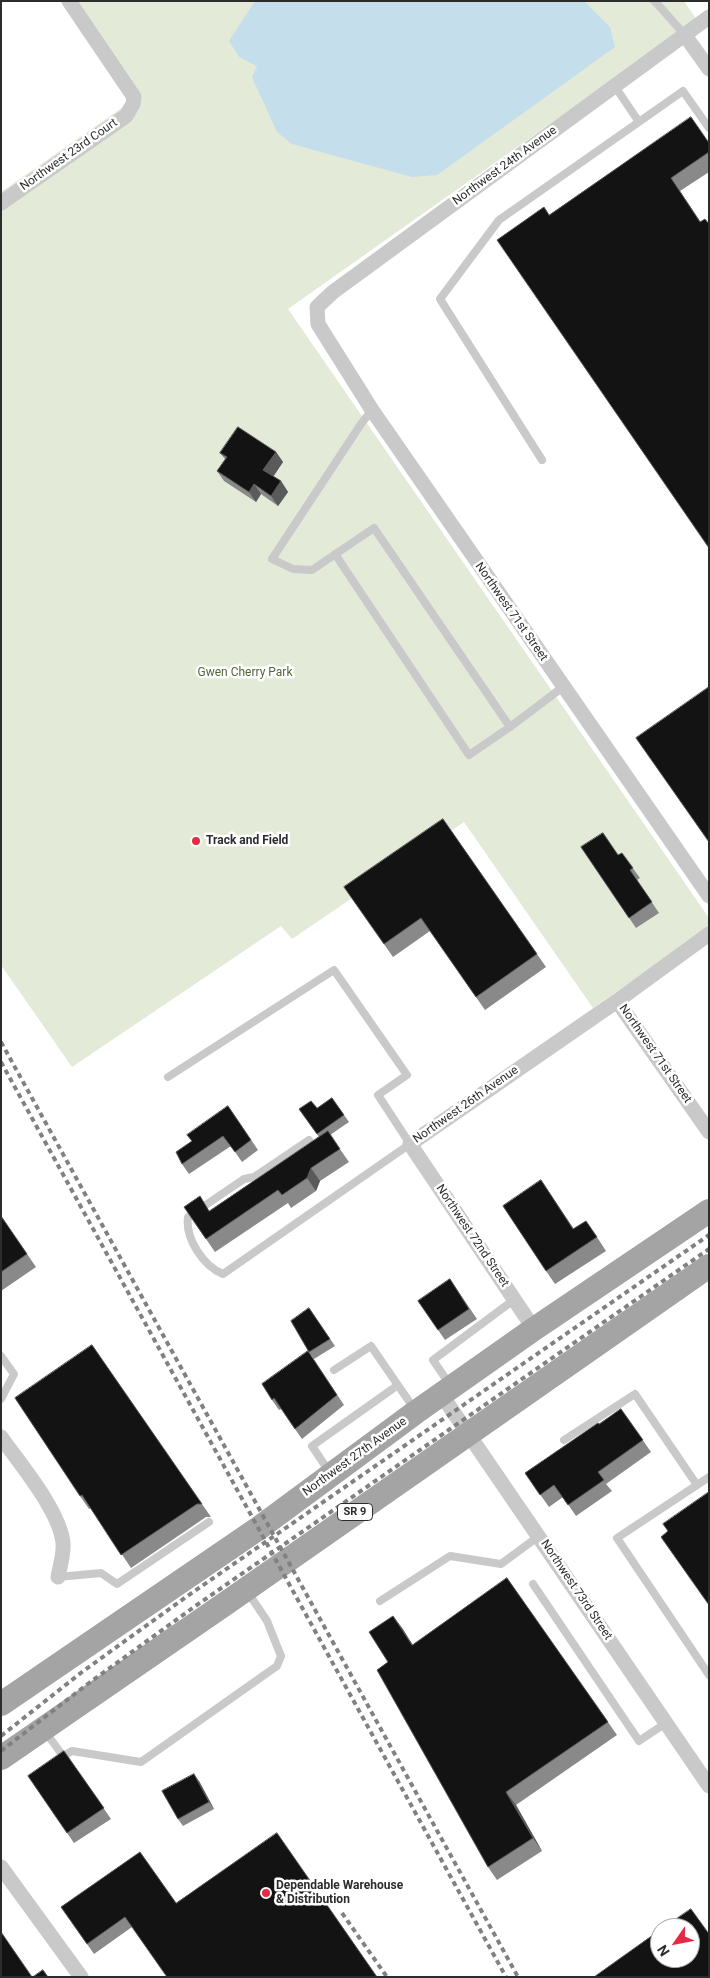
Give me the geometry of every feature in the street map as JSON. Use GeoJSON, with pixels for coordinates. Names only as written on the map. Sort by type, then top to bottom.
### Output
{"type":"FeatureCollection","features":[{"type":"Feature","properties":{"kind":"main road","name":"Northwest 27th Avenue"},"geometry":{"type":"LineString","coordinates":[[1,1704],[180,1584],[446,1390],[709,1211]]}},
{"type":"Feature","properties":{"kind":"main road","name":"SR 9"},"geometry":{"type":"LineString","coordinates":[[1,1758],[246,1590],[709,1266]]}},
{"type":"Feature","properties":{"kind":"street","name":"Northwest 23rd Court"},"geometry":{"type":"LineString","coordinates":[[1,203],[126,116],[133,104],[134,97],[69,1]]}},
{"type":"Feature","properties":{"kind":"street","name":"Northwest 24th Avenue"},"geometry":{"type":"LineString","coordinates":[[318,324],[317,307],[333,292],[709,17]]}},
{"type":"Feature","properties":{"kind":"street"},"geometry":{"type":"LineString","coordinates":[[684,34],[709,69]]}},
{"type":"Feature","properties":{"kind":"street","name":"Northwest 71st Street"},"geometry":{"type":"LineString","coordinates":[[318,324],[372,410],[709,896]]}},
{"type":"Feature","properties":{"kind":"street","name":"Northwest 26th Avenue"},"geometry":{"type":"LineString","coordinates":[[410,1144],[617,1001],[709,934]]}},
{"type":"Feature","properties":{"kind":"street","name":"Northwest 71st Street"},"geometry":{"type":"LineString","coordinates":[[617,1001],[709,1132]]}},
{"type":"Feature","properties":{"kind":"street","name":"Northwest 72nd Street"},"geometry":{"type":"LineString","coordinates":[[410,1144],[534,1329]]}},
{"type":"Feature","properties":{"kind":"street","name":"Northwest 73rd Street"},"geometry":{"type":"LineString","coordinates":[[446,1390],[469,1433],[709,1786]]}},
{"type":"Feature","properties":{"kind":"street"},"geometry":{"type":"LineString","coordinates":[[1,1437],[44,1499],[60,1528],[63,1550],[58,1577]]}},
{"type":"Feature","properties":{"kind":"street"},"geometry":{"type":"LineString","coordinates":[[1,1867],[82,1977]]}},
{"type":"Feature","properties":{"kind":"lane"},"geometry":{"type":"LineString","coordinates":[[654,1],[684,34]]}},
{"type":"Feature","properties":{"kind":"lane"},"geometry":{"type":"LineString","coordinates":[[614,86],[639,122]]}},
{"type":"Feature","properties":{"kind":"lane"},"geometry":{"type":"LineString","coordinates":[[542,460],[440,299],[499,220],[683,90],[709,128]]}},
{"type":"Feature","properties":{"kind":"lane"},"geometry":{"type":"LineString","coordinates":[[372,410],[272,559],[293,569],[312,570],[374,528],[510,727]]}},
{"type":"Feature","properties":{"kind":"lane"},"geometry":{"type":"LineString","coordinates":[[334,554],[470,755],[563,688]]}},
{"type":"Feature","properties":{"kind":"lane"},"geometry":{"type":"LineString","coordinates":[[168,1077],[334,970],[407,1074],[378,1095],[410,1144]]}},
{"type":"Feature","properties":{"kind":"lane","name":"Northwest 26th Avenue"},"geometry":{"type":"LineString","coordinates":[[309,1140],[254,1178],[244,1179],[188,1217],[187,1225],[202,1258],[214,1270],[223,1274],[410,1144]]}},
{"type":"Feature","properties":{"kind":"lane"},"geometry":{"type":"LineString","coordinates":[[446,1390],[433,1360],[515,1299]]}},
{"type":"Feature","properties":{"kind":"lane"},"geometry":{"type":"LineString","coordinates":[[334,1370],[371,1346],[416,1412]]}},
{"type":"Feature","properties":{"kind":"lane"},"geometry":{"type":"LineString","coordinates":[[1,1356],[14,1374],[1,1399]]}},
{"type":"Feature","properties":{"kind":"lane"},"geometry":{"type":"LineString","coordinates":[[331,1474],[312,1446],[398,1385]]}},
{"type":"Feature","properties":{"kind":"lane"},"geometry":{"type":"LineString","coordinates":[[564,1440],[634,1394],[697,1485]]}},
{"type":"Feature","properties":{"kind":"lane"},"geometry":{"type":"LineString","coordinates":[[709,1478],[617,1538],[709,1675]]}},
{"type":"Feature","properties":{"kind":"lane"},"geometry":{"type":"LineString","coordinates":[[58,1577],[101,1573],[117,1584],[209,1522]]}},
{"type":"Feature","properties":{"kind":"lane"},"geometry":{"type":"LineString","coordinates":[[380,1601],[450,1556],[501,1564],[539,1536]]}},
{"type":"Feature","properties":{"kind":"lane"},"geometry":{"type":"LineString","coordinates":[[533,1584],[639,1741],[666,1723]]}},
{"type":"Feature","properties":{"kind":"lane"},"geometry":{"type":"LineString","coordinates":[[44,1729],[63,1756],[72,1752],[141,1762],[277,1666],[281,1656],[267,1621],[246,1590]]}},
{"type":"Feature","properties":{"kind":"green space","name":"Gwen Cherry Park"},"geometry":{"type":"Polygon","coordinates":[[[73,1],[684,1],[697,20],[288,309],[709,918],[709,928],[593,1008],[464,822],[292,939],[281,926],[72,1067],[1,965],[1,192],[139,96],[73,1]]]}},
{"type":"Feature","properties":{"kind":"water"},"geometry":{"type":"Polygon","coordinates":[[[255,1],[584,1],[610,27],[615,47],[437,175],[412,177],[292,144],[277,132],[252,77],[257,66],[239,57],[229,41],[255,1]]]}},
{"type":"Feature","properties":{"kind":"building"},"geometry":{"type":"Polygon","coordinates":[[[691,117],[709,143],[709,152],[671,178],[700,222],[705,219],[709,224],[709,548],[497,240],[544,207],[549,215],[691,117]]]}},
{"type":"Feature","properties":{"kind":"building"},"geometry":{"type":"Polygon","coordinates":[[[238,427],[276,452],[263,470],[281,481],[271,496],[254,484],[249,492],[217,471],[227,457],[220,453],[238,427]]]}},
{"type":"Feature","properties":{"kind":"building"},"geometry":{"type":"Polygon","coordinates":[[[709,687],[709,842],[636,738],[709,687]]]}},
{"type":"Feature","properties":{"kind":"building"},"geometry":{"type":"Polygon","coordinates":[[[443,819],[537,954],[476,997],[421,918],[384,944],[344,887],[443,819]]]}},
{"type":"Feature","properties":{"kind":"building"},"geometry":{"type":"Polygon","coordinates":[[[603,833],[618,855],[622,853],[633,868],[630,870],[652,902],[629,918],[581,847],[603,833]]]}},
{"type":"Feature","properties":{"kind":"building"},"geometry":{"type":"Polygon","coordinates":[[[332,1098],[344,1115],[317,1134],[299,1109],[311,1101],[317,1108],[332,1098]]]}},
{"type":"Feature","properties":{"kind":"building"},"geometry":{"type":"Polygon","coordinates":[[[228,1106],[251,1140],[235,1152],[223,1136],[182,1164],[176,1152],[192,1141],[187,1135],[228,1106]]]}},
{"type":"Feature","properties":{"kind":"building"},"geometry":{"type":"Polygon","coordinates":[[[328,1131],[340,1149],[311,1168],[307,1178],[282,1195],[278,1190],[206,1239],[184,1207],[200,1196],[209,1211],[328,1131]]]}},
{"type":"Feature","properties":{"kind":"building"},"geometry":{"type":"Polygon","coordinates":[[[541,1180],[573,1229],[586,1221],[597,1237],[546,1271],[503,1206],[541,1180]]]}},
{"type":"Feature","properties":{"kind":"building"},"geometry":{"type":"Polygon","coordinates":[[[1,1216],[27,1254],[1,1272],[1,1216]]]}},
{"type":"Feature","properties":{"kind":"building"},"geometry":{"type":"Polygon","coordinates":[[[450,1279],[469,1309],[438,1330],[418,1301],[450,1279]]]}},
{"type":"Feature","properties":{"kind":"building"},"geometry":{"type":"Polygon","coordinates":[[[309,1308],[330,1339],[309,1352],[291,1321],[309,1308]]]}},
{"type":"Feature","properties":{"kind":"building"},"geometry":{"type":"Polygon","coordinates":[[[92,1345],[202,1504],[197,1504],[121,1555],[15,1398],[92,1345]]]}},
{"type":"Feature","properties":{"kind":"building"},"geometry":{"type":"Polygon","coordinates":[[[308,1351],[337,1395],[295,1429],[262,1384],[308,1351]]]}},
{"type":"Feature","properties":{"kind":"building"},"geometry":{"type":"Polygon","coordinates":[[[621,1409],[643,1440],[598,1472],[604,1480],[568,1505],[554,1485],[540,1495],[525,1473],[621,1409]]]}},
{"type":"Feature","properties":{"kind":"building"},"geometry":{"type":"Polygon","coordinates":[[[709,1492],[709,1605],[661,1537],[668,1531],[663,1524],[709,1492]]]}},
{"type":"Feature","properties":{"kind":"building"},"geometry":{"type":"Polygon","coordinates":[[[507,1578],[608,1722],[506,1792],[533,1838],[488,1867],[377,1670],[388,1662],[369,1632],[393,1616],[412,1645],[507,1578]]]}},
{"type":"Feature","properties":{"kind":"building"},"geometry":{"type":"Polygon","coordinates":[[[64,1751],[104,1808],[67,1833],[28,1776],[64,1751]]]}},
{"type":"Feature","properties":{"kind":"building"},"geometry":{"type":"Polygon","coordinates":[[[194,1774],[209,1802],[178,1819],[162,1791],[194,1774]]]}},
{"type":"Feature","properties":{"kind":"building","name":"Dependable Warehouse & Distribution"},"geometry":{"type":"Polygon","coordinates":[[[277,1833],[377,1977],[167,1977],[125,1917],[87,1944],[61,1907],[140,1852],[176,1903],[277,1833]]]}},
{"type":"Feature","properties":{"kind":"building"},"geometry":{"type":"Polygon","coordinates":[[[691,1909],[697,1918],[678,1918],[691,1909]]]}},
{"type":"Feature","properties":{"kind":"building"},"geometry":{"type":"Polygon","coordinates":[[[700,1922],[709,1934],[709,1977],[594,1977],[650,1937],[650,1968],[700,1968],[700,1922]]]}},
{"type":"Feature","properties":{"kind":"building"},"geometry":{"type":"Polygon","coordinates":[[[1,1932],[32,1977],[1,1977],[1,1932]]]}},
{"type":"Feature","properties":{"kind":"building"},"geometry":{"type":"Polygon","coordinates":[[[43,1970],[48,1977],[33,1977],[43,1970]]]}},
{"type":"Feature","properties":{"kind":"railway"},"geometry":{"type":"LineString","coordinates":[[1,1042],[518,1977]]}},
{"type":"Feature","properties":{"kind":"railway"},"geometry":{"type":"LineString","coordinates":[[1,1062],[506,1977]]}},
{"type":"Feature","properties":{"kind":"railway"},"geometry":{"type":"LineString","coordinates":[[1,1736],[82,1672],[186,1597],[709,1235]]}},
{"type":"Feature","properties":{"kind":"railway"},"geometry":{"type":"LineString","coordinates":[[1,1751],[89,1683],[194,1607],[709,1249]]}},
{"type":"Feature","properties":{"kind":"railway"},"geometry":{"type":"LineString","coordinates":[[342,1913],[387,1977]]}},
{"type":"Feature","properties":{"kind":"place","name":"Track and Field"},"geometry":{"type":"Point","coordinates":[196,841]}},
{"type":"Feature","properties":{"kind":"place","name":"Dependable Warehouse & Distribution"},"geometry":{"type":"Point","coordinates":[266,1893]}}]}
